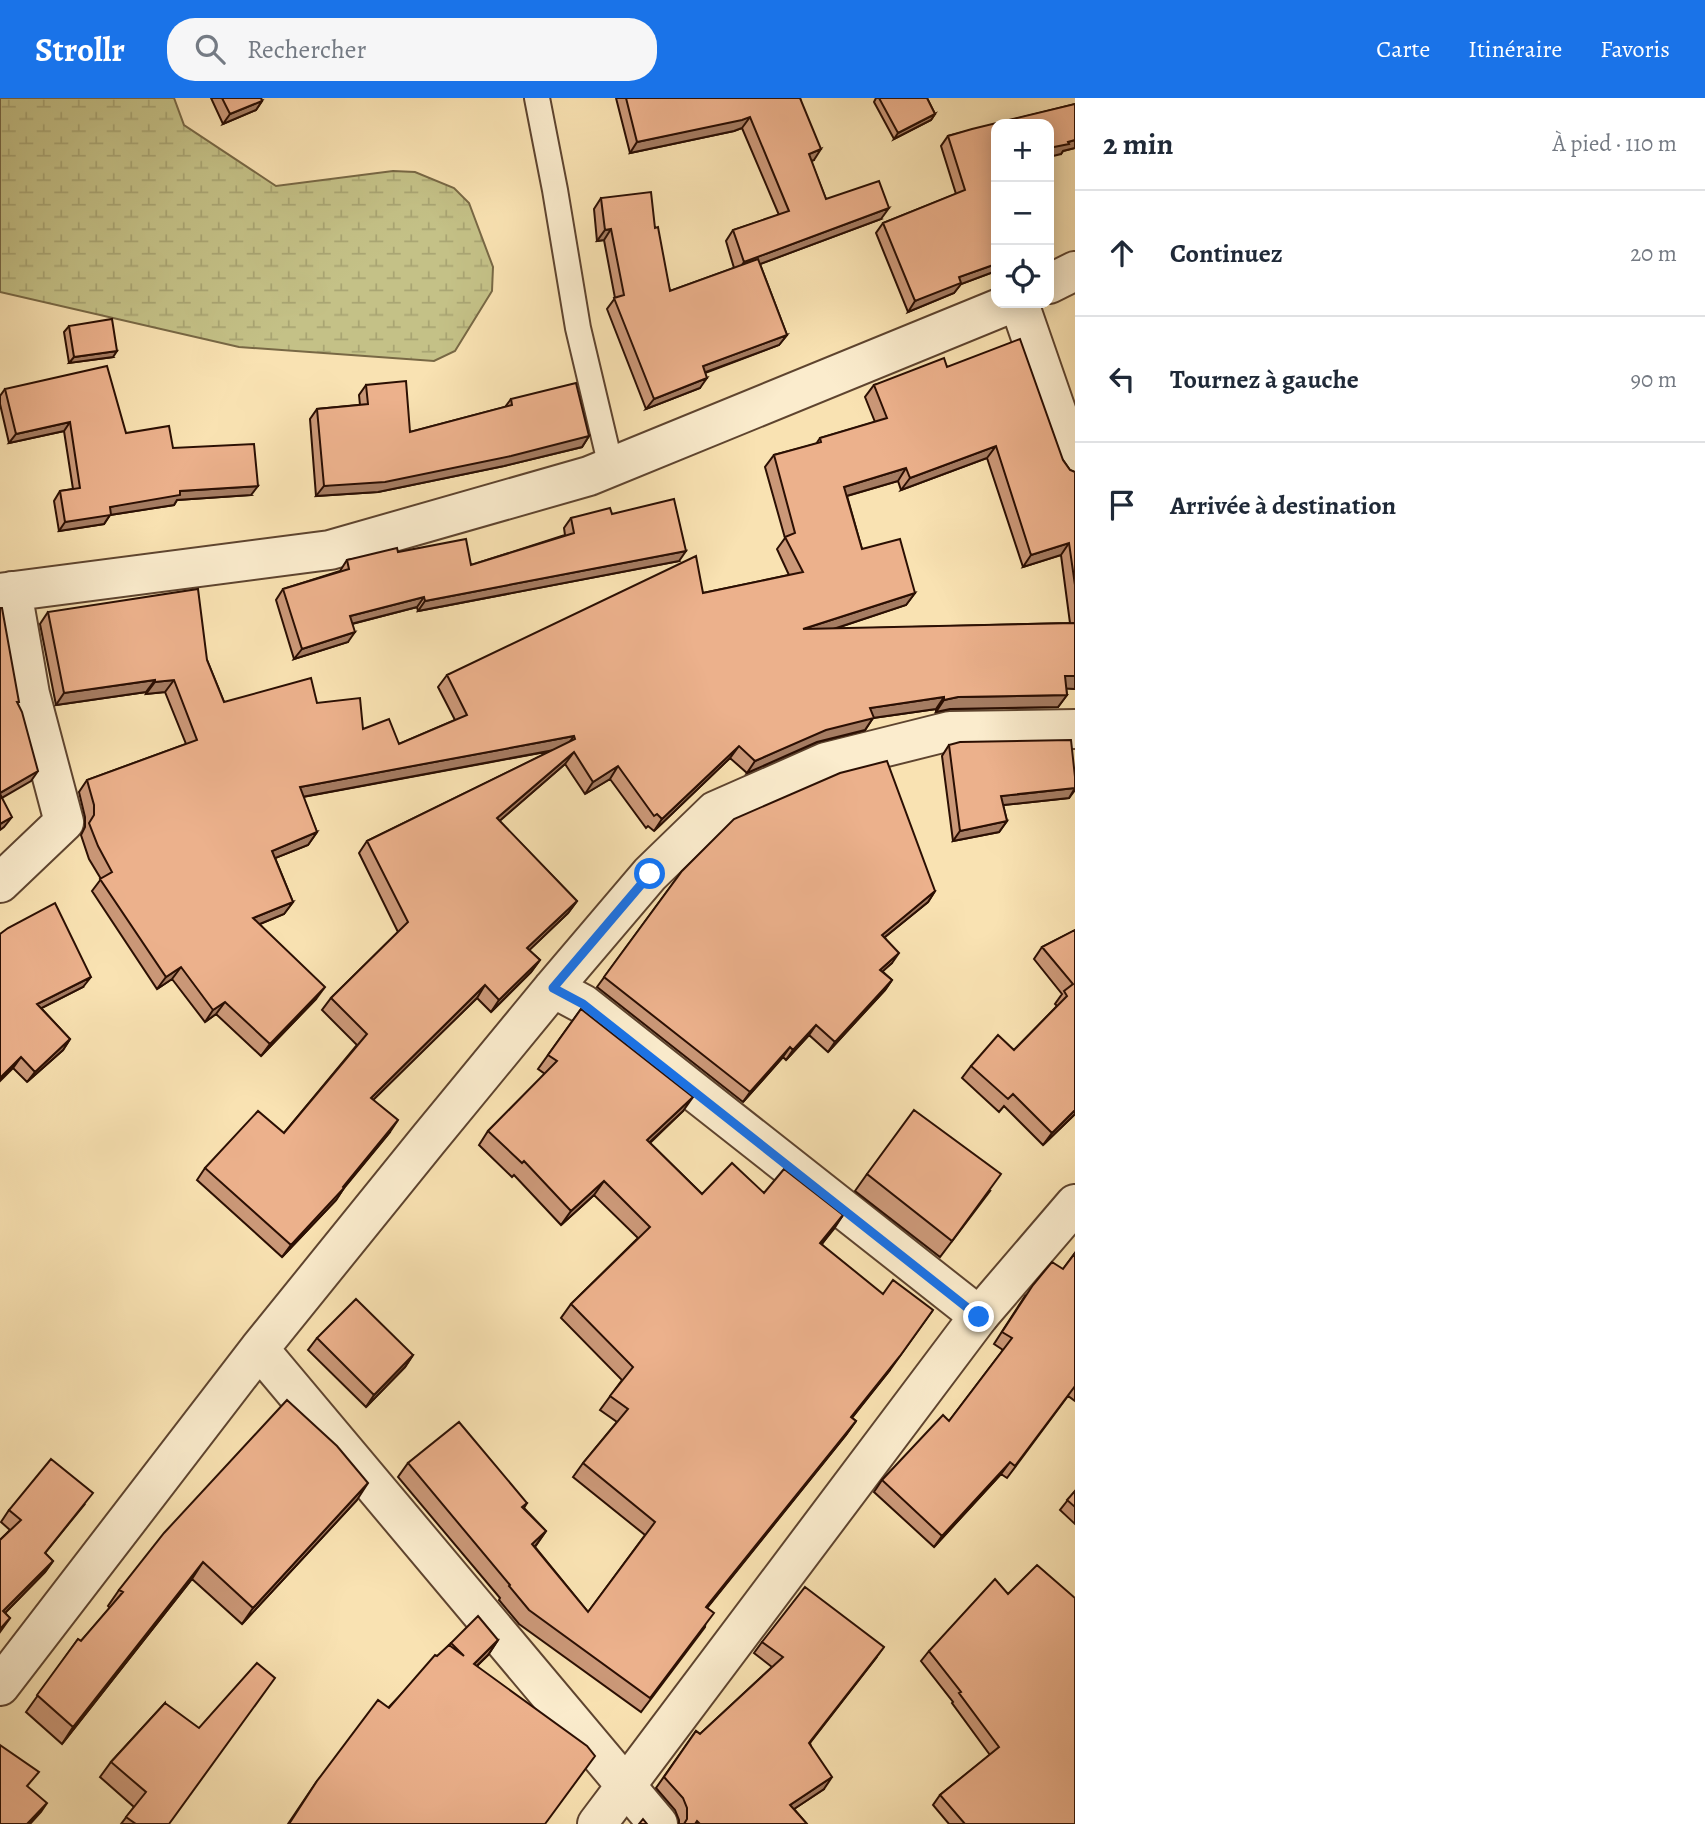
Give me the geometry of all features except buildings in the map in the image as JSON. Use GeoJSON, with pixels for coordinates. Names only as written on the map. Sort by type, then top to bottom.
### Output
{"type":"FeatureCollection","features":[{"type":"Feature","properties":{"kind":"street"},"geometry":{"type":"LineString","coordinates":[[1054,282],[1075,271]]}},
{"type":"Feature","properties":{"kind":"street"},"geometry":{"type":"LineString","coordinates":[[0,883],[64,822],[6,592],[330,550],[589,476],[1000,308]]}},
{"type":"Feature","properties":{"kind":"street"},"geometry":{"type":"LineString","coordinates":[[1021,308],[1075,465]]}},
{"type":"Feature","properties":{"kind":"street"},"geometry":{"type":"LineString","coordinates":[[0,1686],[259,1349],[553,988],[650,874],[715,811],[826,762],[950,731],[1075,729]]}},
{"type":"Feature","properties":{"kind":"street"},"geometry":{"type":"LineString","coordinates":[[553,988],[583,1004],[979,1317]]}},
{"type":"Feature","properties":{"kind":"street"},"geometry":{"type":"LineString","coordinates":[[597,1824],[979,1317],[1075,1204]]}},
{"type":"Feature","properties":{"kind":"street"},"geometry":{"type":"LineString","coordinates":[[259,1349],[658,1824]]}},
{"type":"Feature","properties":{"kind":"lane"},"geometry":{"type":"LineString","coordinates":[[537,98],[578,328],[611,467]]}},
{"type":"Feature","properties":{"kind":"green space"},"geometry":{"type":"Polygon","coordinates":[[[0,98],[174,98],[184,125],[276,186],[393,171],[415,172],[454,188],[469,203],[493,267],[492,291],[455,351],[434,361],[239,347],[0,292],[0,98]]]}},
{"type":"Feature","properties":{"kind":"route"},"geometry":{"type":"LineString","coordinates":[[650,874],[553,988],[583,1004],[979,1317]]}}]}
